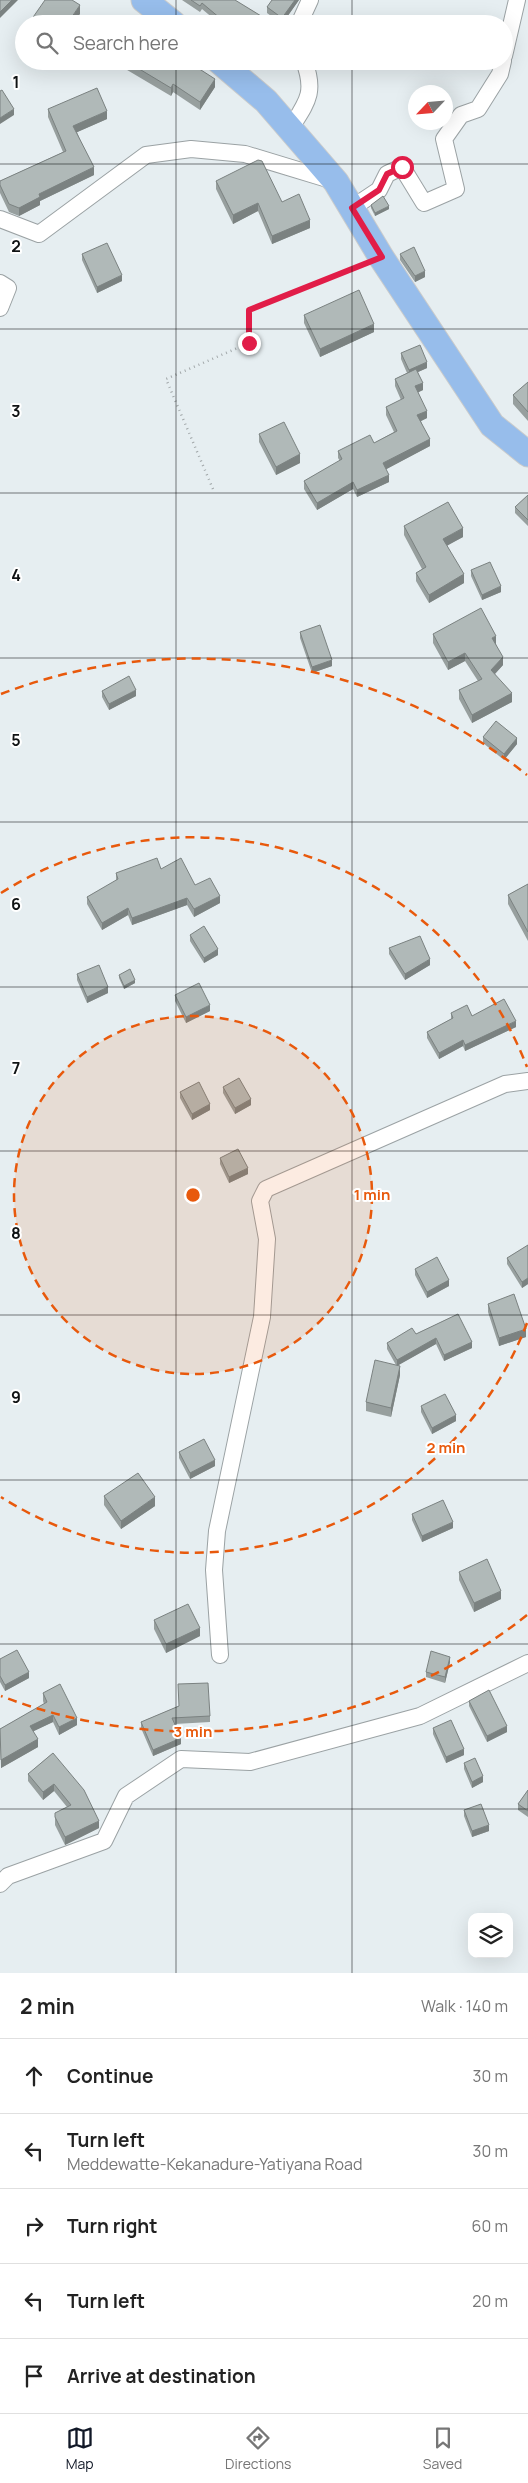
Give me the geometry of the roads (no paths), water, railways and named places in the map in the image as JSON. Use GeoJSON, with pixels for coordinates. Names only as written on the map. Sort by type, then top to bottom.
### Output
{"type":"FeatureCollection","features":[{"type":"Feature","properties":{"kind":"main road"},"geometry":{"type":"LineString","coordinates":[[144,0],[163,15]]}},
{"type":"Feature","properties":{"kind":"main road"},"geometry":{"type":"LineString","coordinates":[[230,70],[266,101],[336,182],[382,257],[492,425],[528,454]]}},
{"type":"Feature","properties":{"kind":"street"},"geometry":{"type":"LineString","coordinates":[[303,15],[310,0]]}},
{"type":"Feature","properties":{"kind":"street"},"geometry":{"type":"LineString","coordinates":[[513,20],[518,0]]}},
{"type":"Feature","properties":{"kind":"street"},"geometry":{"type":"LineString","coordinates":[[290,130],[308,100],[311,79],[308,70]]}},
{"type":"Feature","properties":{"kind":"street"},"geometry":{"type":"LineString","coordinates":[[352,208],[379,190],[387,174],[402,167],[424,204],[456,189],[444,139],[461,115],[478,109],[501,70]]}},
{"type":"Feature","properties":{"kind":"street"},"geometry":{"type":"LineString","coordinates":[[0,219],[39,234],[146,155],[191,149],[245,154],[336,182]]}},
{"type":"Feature","properties":{"kind":"street"},"geometry":{"type":"LineString","coordinates":[[0,283],[8,288],[0,308]]}},
{"type":"Feature","properties":{"kind":"street"},"geometry":{"type":"LineString","coordinates":[[220,1655],[214,1570],[217,1531],[262,1317],[268,1239],[260,1201],[266,1189],[505,1084],[528,1081]]}},
{"type":"Feature","properties":{"kind":"street"},"geometry":{"type":"LineString","coordinates":[[0,1884],[8,1876],[104,1841],[126,1796],[181,1759],[250,1762],[420,1716],[528,1663]]}}]}
